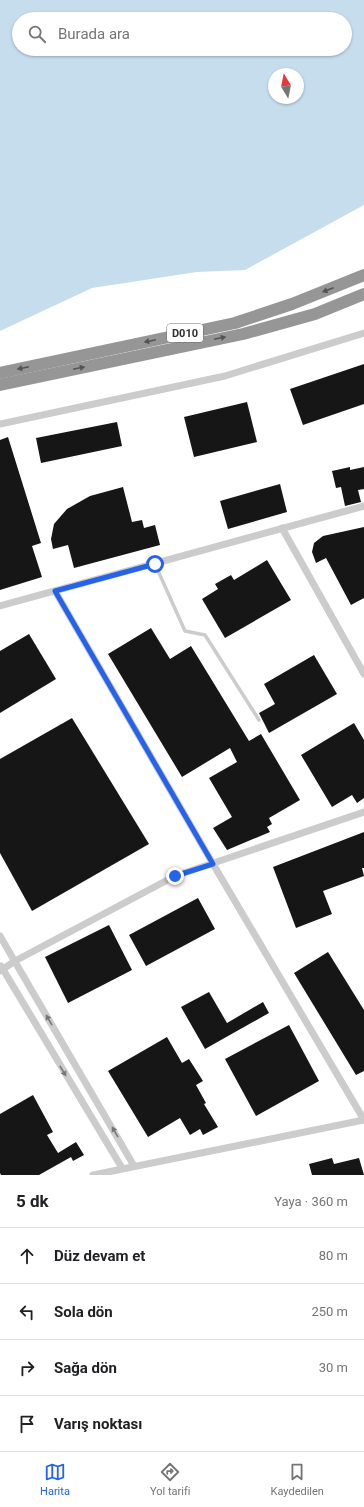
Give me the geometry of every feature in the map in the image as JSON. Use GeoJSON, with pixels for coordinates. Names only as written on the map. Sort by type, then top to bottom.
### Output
{"type":"FeatureCollection","features":[{"type":"Feature","properties":{"kind":"highway","name":"D010"},"geometry":{"type":"LineString","coordinates":[[0,373],[235,322],[292,304],[364,275]]}},
{"type":"Feature","properties":{"kind":"highway","name":"D010"},"geometry":{"type":"LineString","coordinates":[[0,385],[242,334],[316,314],[364,294]]}},
{"type":"Feature","properties":{"kind":"street"},"geometry":{"type":"LineString","coordinates":[[0,424],[225,376],[364,333]]}},
{"type":"Feature","properties":{"kind":"street"},"geometry":{"type":"LineString","coordinates":[[0,606],[364,506]]}},
{"type":"Feature","properties":{"kind":"street"},"geometry":{"type":"LineString","coordinates":[[282,528],[364,674]]}},
{"type":"Feature","properties":{"kind":"street"},"geometry":{"type":"LineString","coordinates":[[55,591],[213,864],[364,1120],[93,1175]]}},
{"type":"Feature","properties":{"kind":"street"},"geometry":{"type":"LineString","coordinates":[[122,1168],[1,968],[175,876],[364,812]]}},
{"type":"Feature","properties":{"kind":"street"},"geometry":{"type":"LineString","coordinates":[[0,936],[134,1166]]}},
{"type":"Feature","properties":{"kind":"lane"},"geometry":{"type":"LineString","coordinates":[[155,564],[185,631],[205,635],[259,720]]}},
{"type":"Feature","properties":{"kind":"water"},"geometry":{"type":"Polygon","coordinates":[[[0,0],[364,0],[364,205],[245,270],[197,272],[92,288],[0,331],[0,0]]]}},
{"type":"Feature","properties":{"kind":"building"},"geometry":{"type":"Polygon","coordinates":[[[364,364],[364,404],[303,425],[290,389],[364,364]]]}},
{"type":"Feature","properties":{"kind":"building"},"geometry":{"type":"Polygon","coordinates":[[[247,402],[257,442],[194,457],[184,417],[247,402]]]}},
{"type":"Feature","properties":{"kind":"building"},"geometry":{"type":"Polygon","coordinates":[[[117,422],[122,446],[41,463],[36,438],[117,422]]]}},
{"type":"Feature","properties":{"kind":"building"},"geometry":{"type":"Polygon","coordinates":[[[8,437],[41,543],[32,546],[42,577],[0,590],[0,440],[8,437]]]}},
{"type":"Feature","properties":{"kind":"building"},"geometry":{"type":"Polygon","coordinates":[[[350,467],[350,470],[364,467],[364,489],[358,490],[361,502],[345,506],[341,487],[336,488],[332,471],[350,467]]]}},
{"type":"Feature","properties":{"kind":"building"},"geometry":{"type":"Polygon","coordinates":[[[280,484],[287,512],[228,529],[220,501],[280,484]]]}},
{"type":"Feature","properties":{"kind":"building"},"geometry":{"type":"Polygon","coordinates":[[[123,487],[132,522],[142,520],[144,528],[155,525],[160,545],[74,568],[68,545],[53,549],[51,539],[54,524],[67,509],[90,496],[123,487]]]}},
{"type":"Feature","properties":{"kind":"building"},"geometry":{"type":"Polygon","coordinates":[[[364,527],[364,598],[351,605],[326,558],[316,563],[312,552],[314,543],[323,536],[364,527]]]}},
{"type":"Feature","properties":{"kind":"building"},"geometry":{"type":"Polygon","coordinates":[[[267,560],[291,600],[225,638],[202,599],[218,589],[215,584],[231,575],[234,580],[267,560]]]}},
{"type":"Feature","properties":{"kind":"building"},"geometry":{"type":"Polygon","coordinates":[[[151,628],[170,659],[191,646],[249,741],[261,734],[300,800],[269,818],[272,824],[267,827],[270,832],[227,850],[213,828],[232,817],[209,778],[237,762],[230,748],[182,777],[108,654],[151,628]]]}},
{"type":"Feature","properties":{"kind":"building"},"geometry":{"type":"Polygon","coordinates":[[[29,634],[56,679],[0,713],[0,651],[29,634]]]}},
{"type":"Feature","properties":{"kind":"building"},"geometry":{"type":"Polygon","coordinates":[[[314,655],[337,694],[269,733],[259,713],[275,704],[264,684],[314,655]]]}},
{"type":"Feature","properties":{"kind":"building"},"geometry":{"type":"Polygon","coordinates":[[[72,718],[149,844],[32,911],[0,853],[0,759],[72,718]]]}},
{"type":"Feature","properties":{"kind":"building"},"geometry":{"type":"Polygon","coordinates":[[[354,723],[364,740],[364,798],[357,803],[352,795],[332,807],[301,755],[354,723]]]}},
{"type":"Feature","properties":{"kind":"building"},"geometry":{"type":"Polygon","coordinates":[[[364,832],[364,868],[362,868],[364,876],[323,891],[332,914],[296,928],[273,867],[364,832]]]}},
{"type":"Feature","properties":{"kind":"building"},"geometry":{"type":"Polygon","coordinates":[[[198,898],[215,929],[146,966],[129,935],[198,898]]]}},
{"type":"Feature","properties":{"kind":"building"},"geometry":{"type":"Polygon","coordinates":[[[109,925],[132,970],[68,1003],[45,957],[109,925]]]}},
{"type":"Feature","properties":{"kind":"building"},"geometry":{"type":"Polygon","coordinates":[[[328,952],[364,1010],[364,1071],[356,1075],[294,973],[328,952]]]}},
{"type":"Feature","properties":{"kind":"building"},"geometry":{"type":"Polygon","coordinates":[[[209,992],[227,1023],[263,1002],[269,1013],[205,1049],[181,1007],[209,992]]]}},
{"type":"Feature","properties":{"kind":"building"},"geometry":{"type":"Polygon","coordinates":[[[289,1025],[319,1081],[256,1116],[225,1059],[289,1025]]]}},
{"type":"Feature","properties":{"kind":"building"},"geometry":{"type":"Polygon","coordinates":[[[167,1037],[182,1063],[189,1059],[203,1081],[196,1085],[206,1103],[204,1104],[218,1127],[203,1135],[200,1129],[190,1135],[180,1118],[148,1137],[108,1071],[167,1037]]]}},
{"type":"Feature","properties":{"kind":"building"},"geometry":{"type":"Polygon","coordinates":[[[33,1095],[53,1132],[47,1135],[58,1153],[76,1142],[84,1155],[73,1161],[71,1157],[39,1175],[1,1175],[0,1114],[33,1095]]]}},
{"type":"Feature","properties":{"kind":"building"},"geometry":{"type":"Polygon","coordinates":[[[332,1158],[334,1164],[359,1158],[364,1175],[312,1175],[309,1164],[332,1158]]]}},
{"type":"Feature","properties":{"kind":"route"},"geometry":{"type":"LineString","coordinates":[[155,564],[55,591],[213,864],[175,876]]}}]}
